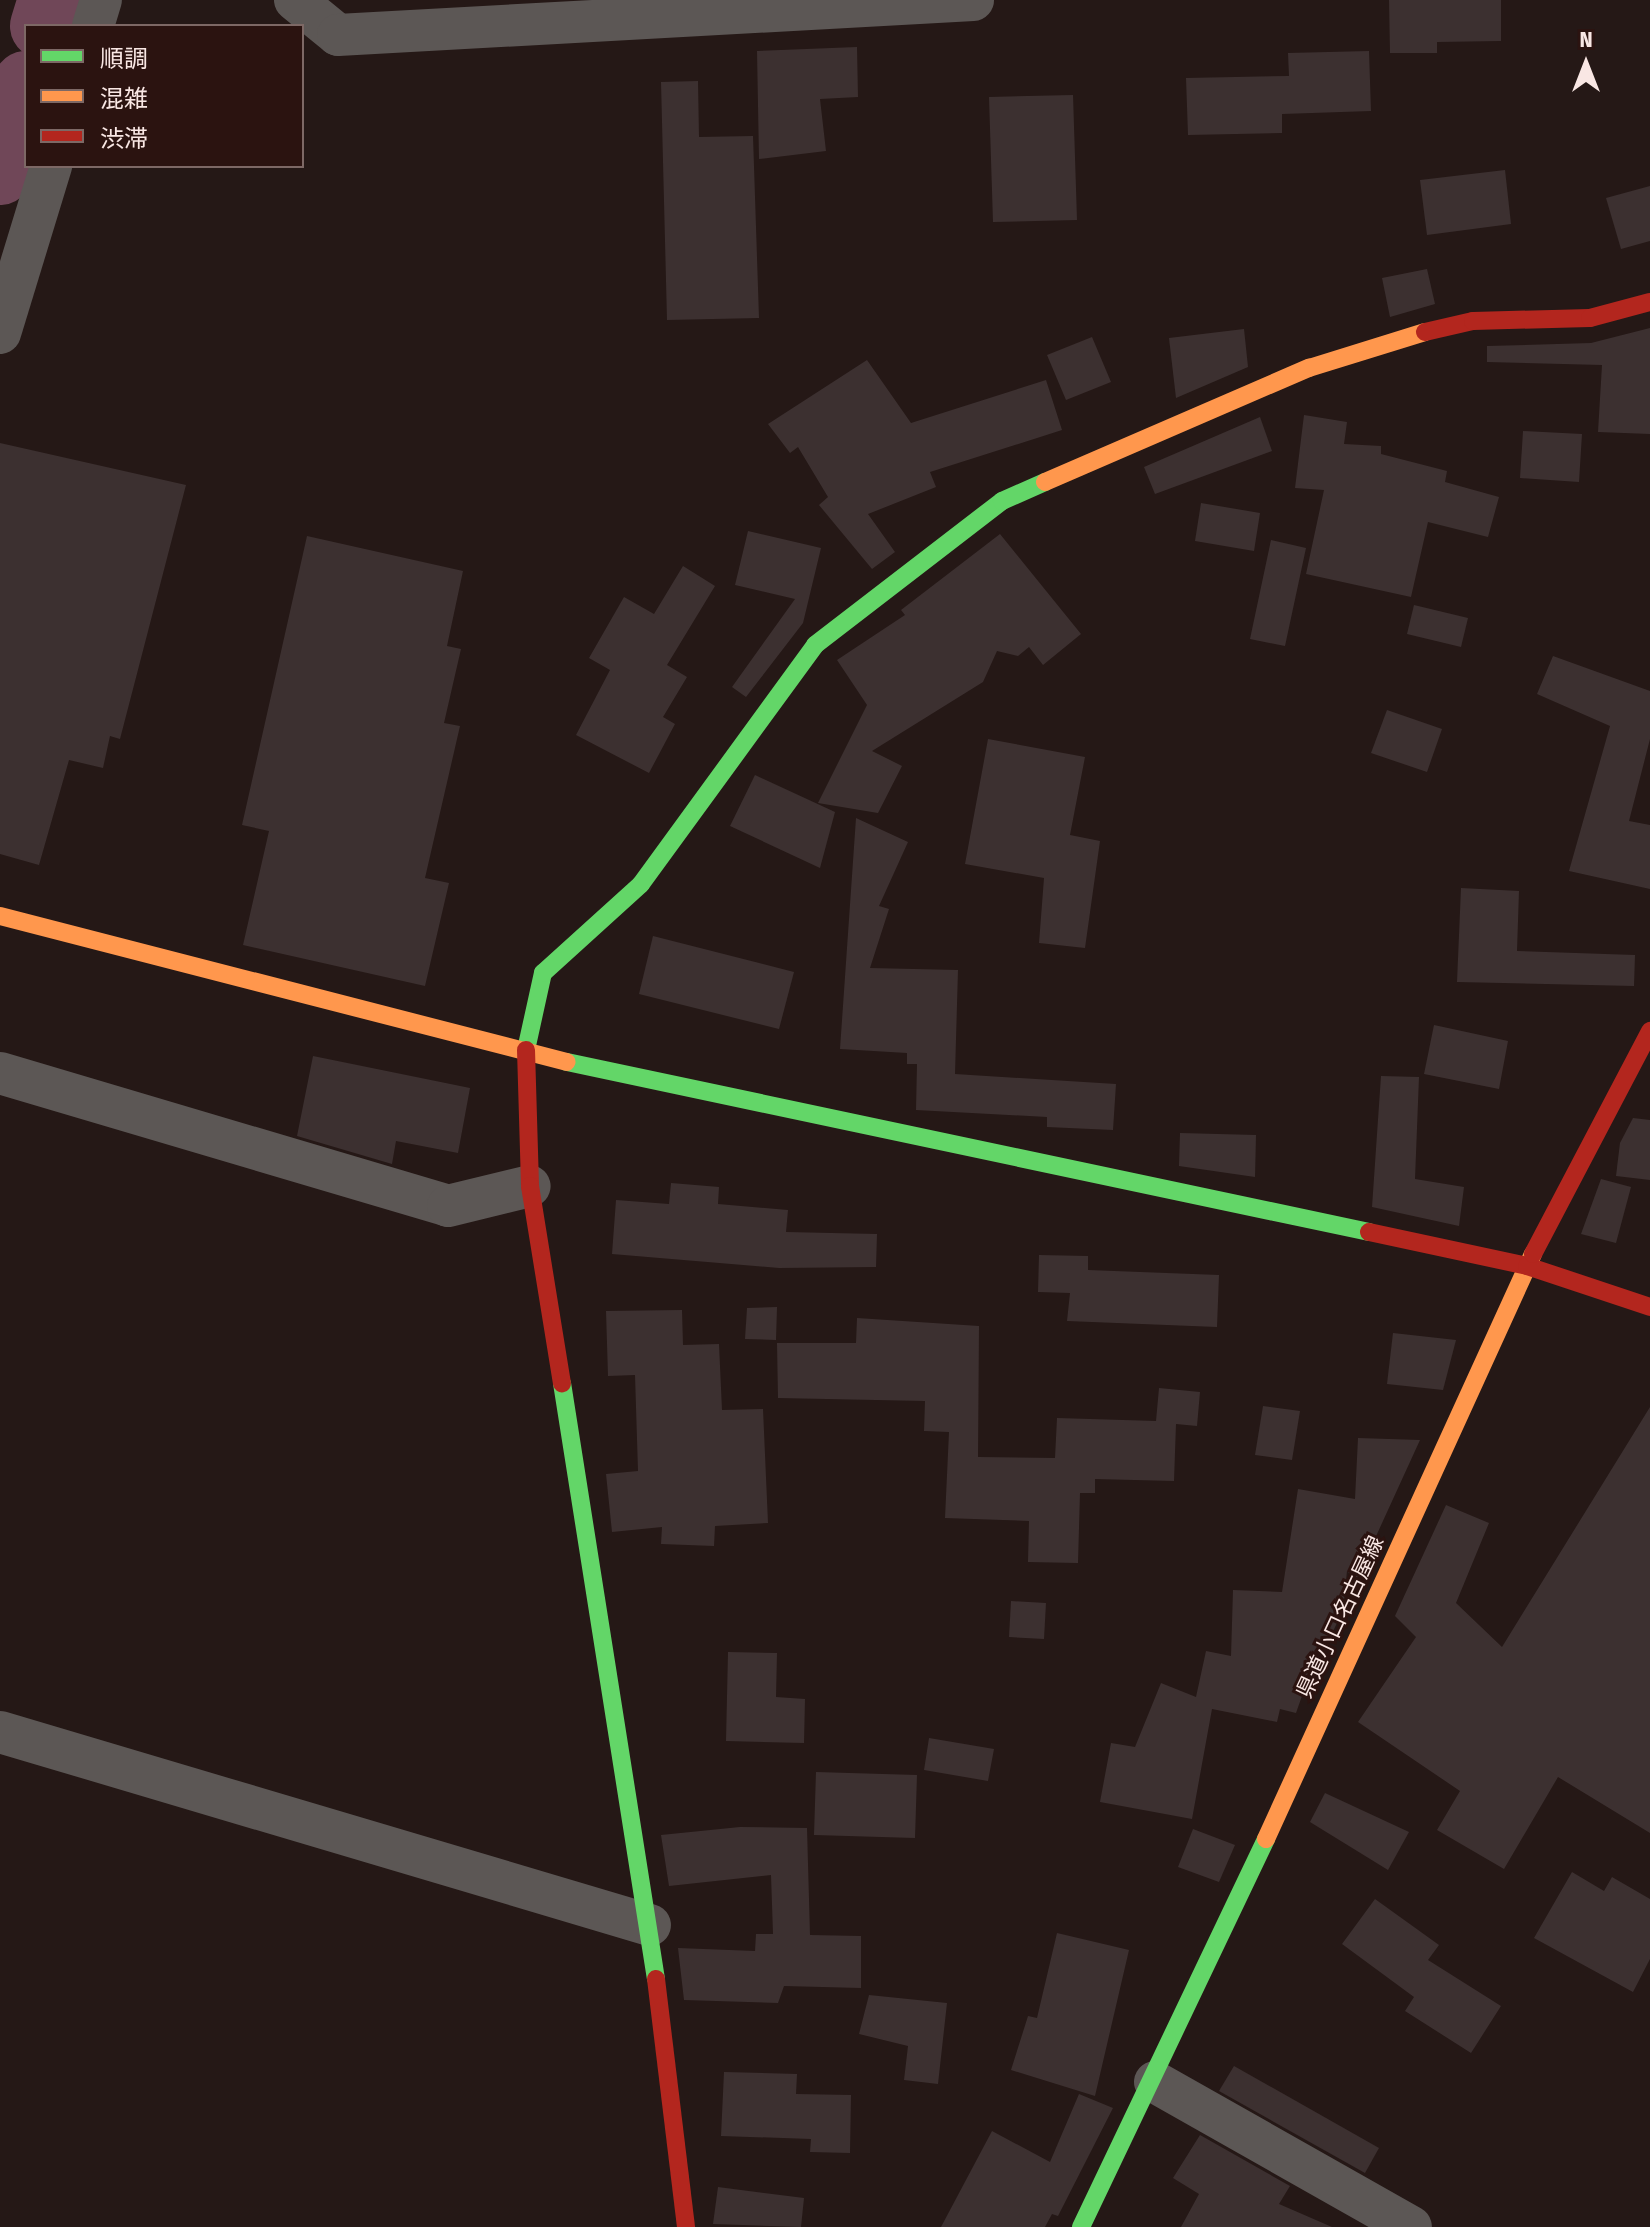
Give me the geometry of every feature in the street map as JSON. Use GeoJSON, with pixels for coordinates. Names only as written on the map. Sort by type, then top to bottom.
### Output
{"type":"FeatureCollection","features":[{"type":"Feature","properties":{"kind":"street"},"geometry":{"type":"LineString","coordinates":[[94,24],[101,0]]}},
{"type":"Feature","properties":{"kind":"street"},"geometry":{"type":"LineString","coordinates":[[295,0],[338,35],[973,0]]}},
{"type":"Feature","properties":{"kind":"street"},"geometry":{"type":"LineString","coordinates":[[0,333],[50,168]]}},
{"type":"Feature","properties":{"kind":"street"},"geometry":{"type":"LineString","coordinates":[[686,2227],[650,1925],[530,1186],[525,1053],[543,973],[641,884],[815,645],[1002,501],[1309,368],[1431,330],[1473,321],[1590,318],[1650,302]]}},
{"type":"Feature","properties":{"kind":"street"},"geometry":{"type":"LineString","coordinates":[[0,916],[525,1053],[1527,1266],[1650,1307]]}},
{"type":"Feature","properties":{"kind":"street","name":"県道小口名古屋線"},"geometry":{"type":"LineString","coordinates":[[1081,2227],[1155,2082],[1527,1266],[1650,1031]]}},
{"type":"Feature","properties":{"kind":"street"},"geometry":{"type":"LineString","coordinates":[[0,1073],[448,1206],[530,1186]]}},
{"type":"Feature","properties":{"kind":"street"},"geometry":{"type":"LineString","coordinates":[[0,1732],[650,1925]]}},
{"type":"Feature","properties":{"kind":"street"},"geometry":{"type":"LineString","coordinates":[[1155,2082],[1411,2227]]}},
{"type":"Feature","properties":{"kind":"building"},"geometry":{"type":"Polygon","coordinates":[[[1389,0],[1501,0],[1501,41],[1437,42],[1437,53],[1390,53],[1389,0]]]}},
{"type":"Feature","properties":{"kind":"building"},"geometry":{"type":"Polygon","coordinates":[[[857,47],[858,97],[820,99],[826,151],[759,159],[757,51],[857,47]]]}},
{"type":"Feature","properties":{"kind":"building"},"geometry":{"type":"Polygon","coordinates":[[[1369,51],[1371,111],[1282,114],[1282,133],[1188,135],[1186,78],[1289,76],[1288,53],[1369,51]]]}},
{"type":"Feature","properties":{"kind":"building"},"geometry":{"type":"Polygon","coordinates":[[[698,81],[699,137],[753,136],[759,318],[667,320],[661,82],[698,81]]]}},
{"type":"Feature","properties":{"kind":"building"},"geometry":{"type":"Polygon","coordinates":[[[1073,95],[1077,220],[993,222],[989,97],[1073,95]]]}},
{"type":"Feature","properties":{"kind":"building"},"geometry":{"type":"Polygon","coordinates":[[[1505,170],[1511,224],[1427,235],[1420,180],[1505,170]]]}},
{"type":"Feature","properties":{"kind":"building"},"geometry":{"type":"Polygon","coordinates":[[[1650,186],[1650,241],[1621,249],[1606,198],[1650,186]]]}},
{"type":"Feature","properties":{"kind":"building"},"geometry":{"type":"Polygon","coordinates":[[[1427,269],[1435,304],[1390,317],[1382,278],[1427,269]]]}},
{"type":"Feature","properties":{"kind":"building"},"geometry":{"type":"Polygon","coordinates":[[[1650,328],[1650,434],[1598,432],[1602,365],[1487,362],[1487,346],[1591,343],[1650,328]]]}},
{"type":"Feature","properties":{"kind":"building"},"geometry":{"type":"Polygon","coordinates":[[[1244,329],[1248,367],[1176,398],[1169,338],[1244,329]]]}},
{"type":"Feature","properties":{"kind":"building"},"geometry":{"type":"Polygon","coordinates":[[[1092,337],[1111,382],[1066,400],[1047,355],[1092,337]]]}},
{"type":"Feature","properties":{"kind":"building"},"geometry":{"type":"Polygon","coordinates":[[[867,360],[911,423],[1046,380],[1062,430],[930,472],[936,487],[868,514],[895,552],[872,569],[819,505],[828,497],[798,447],[790,453],[768,424],[867,360]]]}},
{"type":"Feature","properties":{"kind":"building"},"geometry":{"type":"Polygon","coordinates":[[[1304,415],[1347,422],[1344,444],[1381,446],[1381,454],[1447,471],[1445,482],[1499,497],[1488,537],[1428,522],[1411,597],[1306,574],[1324,490],[1295,488],[1304,415]]]}},
{"type":"Feature","properties":{"kind":"building"},"geometry":{"type":"Polygon","coordinates":[[[1260,417],[1272,451],[1155,494],[1144,467],[1260,417]]]}},
{"type":"Feature","properties":{"kind":"building"},"geometry":{"type":"Polygon","coordinates":[[[1523,431],[1582,434],[1579,482],[1520,478],[1523,431]]]}},
{"type":"Feature","properties":{"kind":"building"},"geometry":{"type":"Polygon","coordinates":[[[0,443],[186,485],[120,739],[110,736],[103,768],[69,760],[39,865],[0,854],[0,443]]]}},
{"type":"Feature","properties":{"kind":"building"},"geometry":{"type":"Polygon","coordinates":[[[1201,503],[1260,513],[1254,551],[1195,541],[1201,503]]]}},
{"type":"Feature","properties":{"kind":"building"},"geometry":{"type":"Polygon","coordinates":[[[748,531],[821,548],[803,623],[746,697],[732,687],[795,599],[735,585],[748,531]]]}},
{"type":"Feature","properties":{"kind":"building"},"geometry":{"type":"Polygon","coordinates":[[[1000,534],[1081,634],[1043,665],[1029,647],[1018,656],[997,651],[983,682],[872,751],[902,766],[878,813],[818,803],[867,705],[837,660],[905,615],[901,610],[1000,534]]]}},
{"type":"Feature","properties":{"kind":"building"},"geometry":{"type":"Polygon","coordinates":[[[307,536],[463,571],[447,646],[461,649],[444,723],[460,726],[425,878],[449,883],[425,986],[243,945],[269,831],[242,825],[307,536]]]}},
{"type":"Feature","properties":{"kind":"building"},"geometry":{"type":"Polygon","coordinates":[[[1271,540],[1306,548],[1285,646],[1250,639],[1271,540]]]}},
{"type":"Feature","properties":{"kind":"building"},"geometry":{"type":"Polygon","coordinates":[[[683,566],[715,586],[667,665],[687,677],[663,717],[675,724],[649,773],[576,735],[610,670],[589,658],[624,597],[654,614],[683,566]]]}},
{"type":"Feature","properties":{"kind":"building"},"geometry":{"type":"Polygon","coordinates":[[[1414,605],[1468,618],[1461,647],[1407,634],[1414,605]]]}},
{"type":"Feature","properties":{"kind":"building"},"geometry":{"type":"Polygon","coordinates":[[[1553,656],[1650,691],[1650,739],[1629,821],[1650,825],[1650,889],[1569,871],[1610,726],[1537,694],[1553,656]]]}},
{"type":"Feature","properties":{"kind":"building"},"geometry":{"type":"Polygon","coordinates":[[[1387,710],[1442,729],[1427,772],[1371,753],[1387,710]]]}},
{"type":"Feature","properties":{"kind":"building"},"geometry":{"type":"Polygon","coordinates":[[[988,739],[1085,757],[1070,835],[1100,841],[1085,948],[1039,943],[1044,878],[965,864],[988,739]]]}},
{"type":"Feature","properties":{"kind":"building"},"geometry":{"type":"Polygon","coordinates":[[[755,775],[835,812],[820,868],[730,826],[755,775]]]}},
{"type":"Feature","properties":{"kind":"building"},"geometry":{"type":"Polygon","coordinates":[[[856,818],[908,842],[879,906],[889,909],[870,968],[958,970],[955,1074],[1116,1084],[1113,1130],[1047,1127],[1047,1117],[916,1110],[917,1064],[907,1064],[907,1053],[840,1049],[856,818]]]}},
{"type":"Feature","properties":{"kind":"building"},"geometry":{"type":"Polygon","coordinates":[[[1461,888],[1519,891],[1517,951],[1635,955],[1634,986],[1457,982],[1461,888]]]}},
{"type":"Feature","properties":{"kind":"building"},"geometry":{"type":"Polygon","coordinates":[[[653,936],[794,972],[779,1029],[639,994],[653,936]]]}},
{"type":"Feature","properties":{"kind":"building"},"geometry":{"type":"Polygon","coordinates":[[[1434,1025],[1508,1041],[1499,1089],[1424,1074],[1434,1025]]]}},
{"type":"Feature","properties":{"kind":"building"},"geometry":{"type":"Polygon","coordinates":[[[313,1056],[470,1088],[458,1153],[396,1141],[392,1164],[297,1136],[313,1056]]]}},
{"type":"Feature","properties":{"kind":"building"},"geometry":{"type":"Polygon","coordinates":[[[1381,1076],[1419,1077],[1415,1179],[1464,1187],[1459,1226],[1372,1207],[1381,1076]]]}},
{"type":"Feature","properties":{"kind":"building"},"geometry":{"type":"Polygon","coordinates":[[[1633,1118],[1650,1120],[1650,1180],[1616,1176],[1620,1143],[1633,1118]]]}},
{"type":"Feature","properties":{"kind":"building"},"geometry":{"type":"Polygon","coordinates":[[[1180,1133],[1256,1135],[1255,1177],[1179,1166],[1180,1133]]]}},
{"type":"Feature","properties":{"kind":"building"},"geometry":{"type":"Polygon","coordinates":[[[1601,1179],[1631,1187],[1616,1243],[1581,1234],[1601,1179]]]}},
{"type":"Feature","properties":{"kind":"building"},"geometry":{"type":"Polygon","coordinates":[[[671,1183],[719,1187],[718,1204],[788,1210],[786,1232],[877,1234],[876,1267],[779,1268],[612,1254],[616,1200],[669,1204],[671,1183]]]}},
{"type":"Feature","properties":{"kind":"building"},"geometry":{"type":"Polygon","coordinates":[[[1039,1255],[1088,1256],[1088,1270],[1219,1275],[1217,1327],[1067,1321],[1070,1293],[1038,1292],[1039,1255]]]}},
{"type":"Feature","properties":{"kind":"building"},"geometry":{"type":"Polygon","coordinates":[[[777,1307],[776,1340],[745,1339],[747,1308],[777,1307]]]}},
{"type":"Feature","properties":{"kind":"building"},"geometry":{"type":"Polygon","coordinates":[[[682,1310],[683,1345],[719,1344],[722,1410],[763,1409],[768,1523],[715,1526],[714,1546],[661,1544],[662,1527],[612,1532],[606,1474],[638,1471],[635,1375],[608,1376],[606,1311],[682,1310]]]}},
{"type":"Feature","properties":{"kind":"building"},"geometry":{"type":"Polygon","coordinates":[[[857,1318],[979,1326],[978,1457],[1055,1458],[1057,1418],[1156,1421],[1159,1388],[1200,1392],[1197,1426],[1176,1424],[1174,1481],[1095,1479],[1095,1493],[1080,1493],[1078,1563],[1028,1562],[1029,1521],[945,1518],[949,1432],[924,1431],[925,1401],[778,1398],[777,1343],[856,1343],[857,1318]]]}},
{"type":"Feature","properties":{"kind":"building"},"geometry":{"type":"Polygon","coordinates":[[[1393,1333],[1456,1340],[1443,1390],[1387,1384],[1393,1333]]]}},
{"type":"Feature","properties":{"kind":"building"},"geometry":{"type":"Polygon","coordinates":[[[1263,1406],[1300,1411],[1292,1460],[1255,1455],[1263,1406]]]}},
{"type":"Feature","properties":{"kind":"building"},"geometry":{"type":"Polygon","coordinates":[[[1650,1407],[1650,1833],[1558,1777],[1504,1869],[1437,1830],[1460,1791],[1358,1722],[1416,1637],[1395,1616],[1446,1505],[1489,1523],[1456,1603],[1502,1647],[1650,1407]]]}},
{"type":"Feature","properties":{"kind":"building"},"geometry":{"type":"Polygon","coordinates":[[[1358,1438],[1420,1440],[1356,1580],[1347,1571],[1343,1610],[1329,1640],[1322,1639],[1296,1713],[1280,1709],[1277,1722],[1212,1709],[1192,1819],[1100,1802],[1111,1743],[1135,1747],[1161,1683],[1196,1697],[1206,1651],[1231,1656],[1233,1590],[1282,1592],[1298,1489],[1355,1499],[1358,1438]]]}},
{"type":"Feature","properties":{"kind":"building"},"geometry":{"type":"Polygon","coordinates":[[[1011,1601],[1046,1603],[1044,1639],[1009,1637],[1011,1601]]]}},
{"type":"Feature","properties":{"kind":"building"},"geometry":{"type":"Polygon","coordinates":[[[728,1652],[777,1653],[776,1697],[805,1699],[804,1743],[726,1741],[728,1652]]]}},
{"type":"Feature","properties":{"kind":"building"},"geometry":{"type":"Polygon","coordinates":[[[929,1738],[994,1749],[988,1781],[924,1770],[929,1738]]]}},
{"type":"Feature","properties":{"kind":"building"},"geometry":{"type":"Polygon","coordinates":[[[816,1772],[917,1775],[915,1838],[814,1835],[816,1772]]]}},
{"type":"Feature","properties":{"kind":"building"},"geometry":{"type":"Polygon","coordinates":[[[1325,1793],[1409,1832],[1388,1870],[1310,1822],[1325,1793]]]}},
{"type":"Feature","properties":{"kind":"building"},"geometry":{"type":"Polygon","coordinates":[[[740,1827],[807,1828],[810,1935],[861,1936],[861,1988],[784,1986],[778,2003],[684,2000],[678,1948],[755,1951],[756,1934],[773,1934],[771,1875],[669,1886],[661,1835],[740,1827]]]}},
{"type":"Feature","properties":{"kind":"building"},"geometry":{"type":"Polygon","coordinates":[[[1193,1829],[1235,1845],[1219,1882],[1178,1867],[1193,1829]]]}},
{"type":"Feature","properties":{"kind":"building"},"geometry":{"type":"Polygon","coordinates":[[[1572,1872],[1604,1891],[1612,1877],[1650,1899],[1650,1959],[1633,1992],[1534,1938],[1572,1872]]]}},
{"type":"Feature","properties":{"kind":"building"},"geometry":{"type":"Polygon","coordinates":[[[1375,1899],[1439,1945],[1428,1960],[1501,2006],[1471,2053],[1405,2011],[1414,1997],[1342,1944],[1375,1899]]]}},
{"type":"Feature","properties":{"kind":"building"},"geometry":{"type":"Polygon","coordinates":[[[1057,1933],[1129,1950],[1095,2096],[1011,2070],[1028,2016],[1037,2018],[1057,1933]]]}},
{"type":"Feature","properties":{"kind":"building"},"geometry":{"type":"Polygon","coordinates":[[[869,1995],[947,2003],[938,2084],[904,2080],[908,2046],[859,2034],[869,1995]]]}},
{"type":"Feature","properties":{"kind":"building"},"geometry":{"type":"Polygon","coordinates":[[[1234,2066],[1379,2148],[1365,2173],[1219,2091],[1234,2066]]]}},
{"type":"Feature","properties":{"kind":"building"},"geometry":{"type":"Polygon","coordinates":[[[724,2072],[797,2074],[796,2094],[851,2095],[850,2153],[810,2152],[811,2139],[721,2136],[724,2072]]]}},
{"type":"Feature","properties":{"kind":"building"},"geometry":{"type":"Polygon","coordinates":[[[1079,2094],[1113,2108],[1058,2216],[1052,2214],[1045,2227],[941,2227],[992,2131],[1050,2162],[1079,2094]]]}},
{"type":"Feature","properties":{"kind":"building"},"geometry":{"type":"Polygon","coordinates":[[[1200,2135],[1290,2186],[1279,2204],[1332,2227],[1181,2227],[1199,2194],[1173,2178],[1200,2135]]]}},
{"type":"Feature","properties":{"kind":"building"},"geometry":{"type":"Polygon","coordinates":[[[718,2187],[804,2198],[801,2227],[713,2224],[718,2187]]]}},
{"type":"Feature","properties":{"kind":"waterway"},"geometry":{"type":"LineString","coordinates":[[44,24],[51,0]]}},
{"type":"Feature","properties":{"kind":"waterway"},"geometry":{"type":"LineString","coordinates":[[0,172],[24,91]]}},
{"type":"Feature","properties":{"kind":"traffic: fast"},"geometry":{"type":"LineString","coordinates":[[526,1050],[543,973],[641,884],[815,645],[1002,501],[1045,482]]}},
{"type":"Feature","properties":{"kind":"traffic: fast"},"geometry":{"type":"LineString","coordinates":[[567,1062],[1369,1232]]}},
{"type":"Feature","properties":{"kind":"traffic: fast"},"geometry":{"type":"LineString","coordinates":[[562,1383],[656,1979]]}},
{"type":"Feature","properties":{"kind":"traffic: fast"},"geometry":{"type":"LineString","coordinates":[[1081,2227],[1266,1839]]}},
{"type":"Feature","properties":{"kind":"traffic: slow"},"geometry":{"type":"LineString","coordinates":[[1045,482],[1309,368],[1425,332]]}},
{"type":"Feature","properties":{"kind":"traffic: slow"},"geometry":{"type":"LineString","coordinates":[[0,916],[567,1062]]}},
{"type":"Feature","properties":{"kind":"traffic: slow"},"geometry":{"type":"LineString","coordinates":[[1266,1839],[1533,1254]]}},
{"type":"Feature","properties":{"kind":"traffic: jam"},"geometry":{"type":"LineString","coordinates":[[1425,332],[1473,321],[1590,318],[1650,302]]}},
{"type":"Feature","properties":{"kind":"traffic: jam"},"geometry":{"type":"LineString","coordinates":[[1533,1254],[1650,1031]]}},
{"type":"Feature","properties":{"kind":"traffic: jam"},"geometry":{"type":"LineString","coordinates":[[526,1050],[530,1186],[562,1383]]}},
{"type":"Feature","properties":{"kind":"traffic: jam"},"geometry":{"type":"LineString","coordinates":[[1369,1232],[1527,1266],[1650,1307]]}},
{"type":"Feature","properties":{"kind":"traffic: jam"},"geometry":{"type":"LineString","coordinates":[[656,1979],[686,2227]]}}]}
